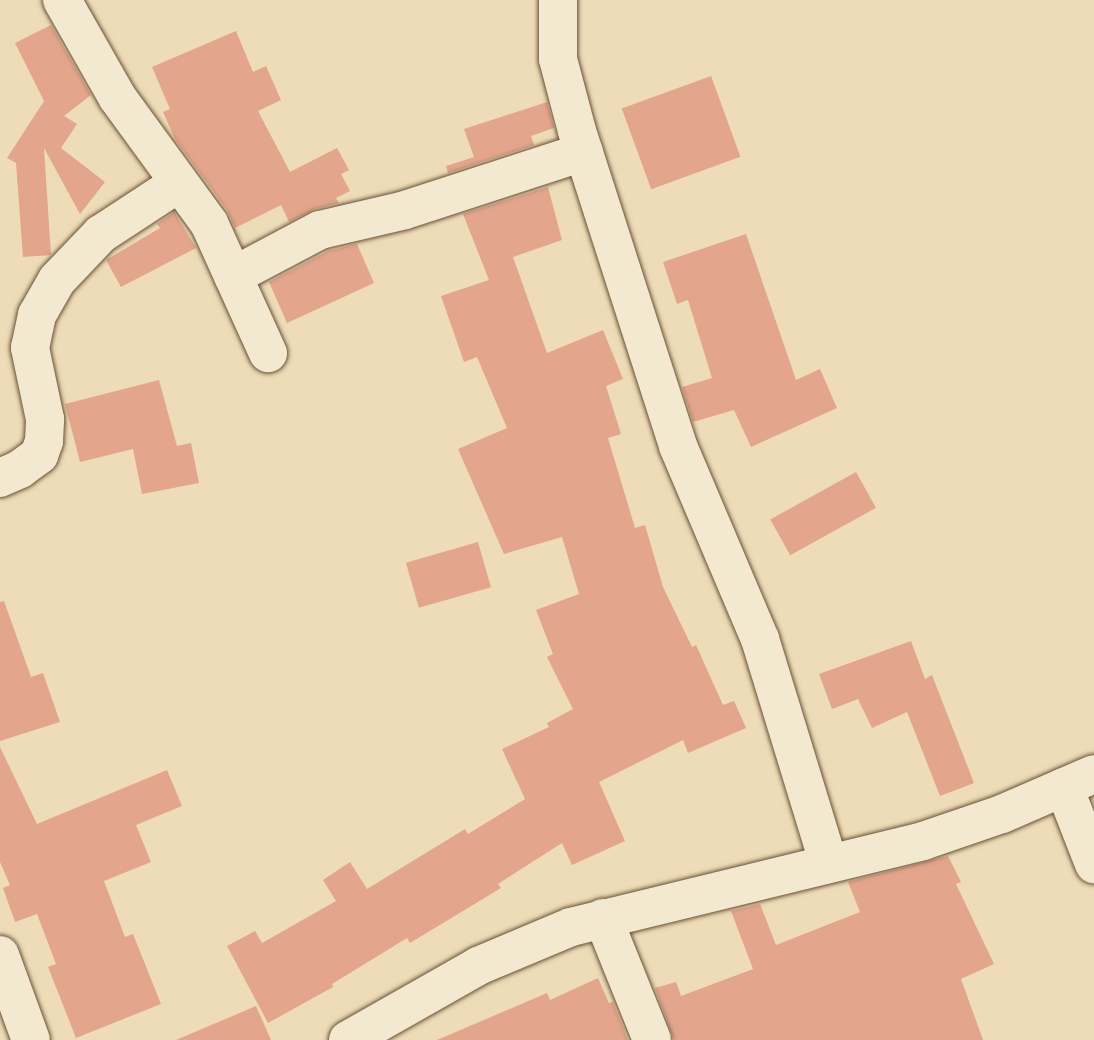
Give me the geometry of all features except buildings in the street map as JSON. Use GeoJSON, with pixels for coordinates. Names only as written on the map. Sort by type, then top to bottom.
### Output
{"type":"FeatureCollection","features":[{"type":"Feature","properties":{"kind":"street"},"geometry":{"type":"LineString","coordinates":[[62,0],[117,97],[209,223],[268,353]]}},
{"type":"Feature","properties":{"kind":"street"},"geometry":{"type":"LineString","coordinates":[[558,0],[558,59],[584,152],[678,446],[760,639],[829,864]]}},
{"type":"Feature","properties":{"kind":"street"},"geometry":{"type":"LineString","coordinates":[[233,276],[320,230],[405,210],[584,152]]}},
{"type":"Feature","properties":{"kind":"street"},"geometry":{"type":"LineString","coordinates":[[0,478],[39,455],[44,441],[45,419],[30,348],[37,315],[57,280],[101,234],[179,183]]}},
{"type":"Feature","properties":{"kind":"street"},"geometry":{"type":"LineString","coordinates":[[348,1040],[501,955],[603,918],[923,841],[1002,814],[1079,780],[1094,864]]}},
{"type":"Feature","properties":{"kind":"street"},"geometry":{"type":"LineString","coordinates":[[603,918],[652,1040]]}},
{"type":"Feature","properties":{"kind":"street"},"geometry":{"type":"LineString","coordinates":[[0,955],[31,1040]]}}]}
